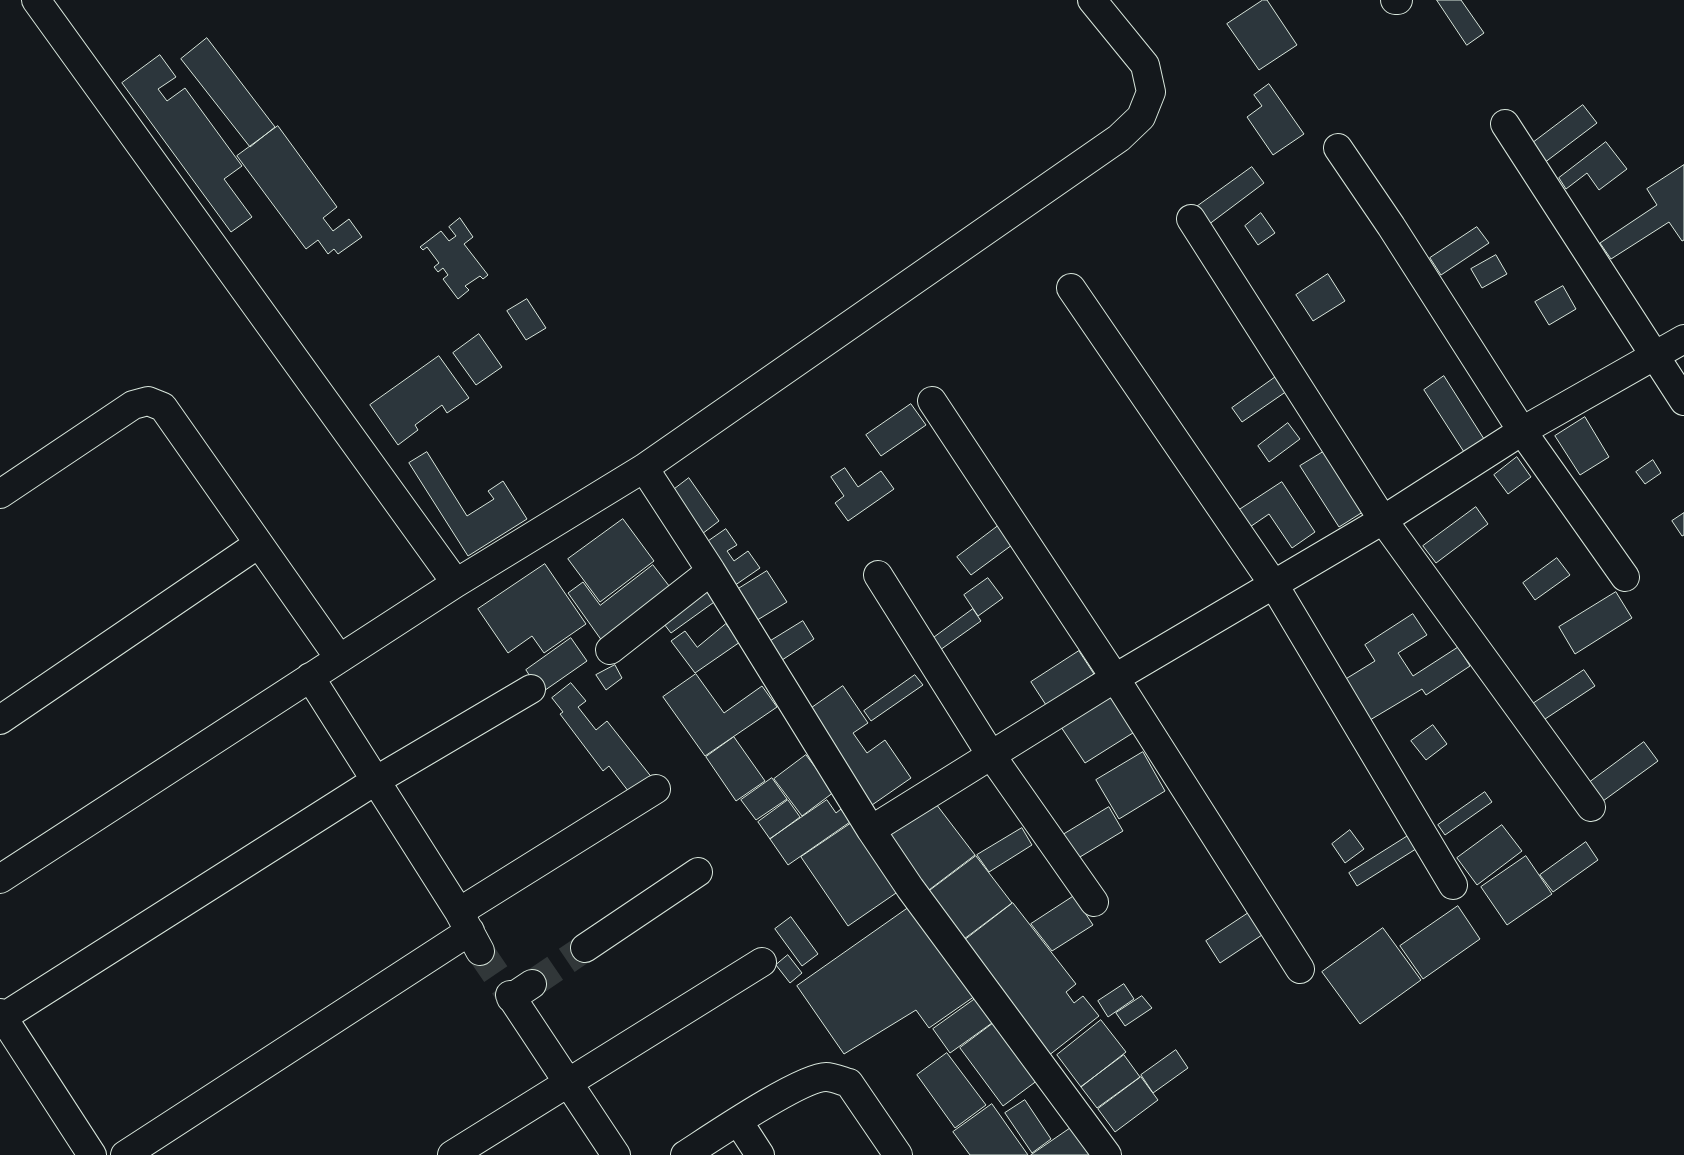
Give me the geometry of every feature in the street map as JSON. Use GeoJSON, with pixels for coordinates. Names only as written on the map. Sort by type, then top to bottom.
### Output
{"type":"FeatureCollection","features":[{"type":"Feature","properties":{"kind":"street"},"geometry":{"type":"LineString","coordinates":[[36,0],[456,583]]}},
{"type":"Feature","properties":{"kind":"street"},"geometry":{"type":"LineString","coordinates":[[0,879],[456,583],[644,468],[1119,138],[1141,117],[1151,92],[1146,65],[1092,0]]}},
{"type":"Feature","properties":{"kind":"street"},"geometry":{"type":"LineString","coordinates":[[1505,124],[1684,402]]}},
{"type":"Feature","properties":{"kind":"street"},"geometry":{"type":"LineString","coordinates":[[1338,148],[1386,218],[1522,431],[1625,577]]}},
{"type":"Feature","properties":{"kind":"street"},"geometry":{"type":"LineString","coordinates":[[1191,220],[1383,520],[1591,807]]}},
{"type":"Feature","properties":{"kind":"street"},"geometry":{"type":"LineString","coordinates":[[1071,288],[1274,585],[1453,885]]}},
{"type":"Feature","properties":{"kind":"street"},"geometry":{"type":"LineString","coordinates":[[871,830],[1115,678],[1383,520],[1522,431],[1654,358],[1684,339]]}},
{"type":"Feature","properties":{"kind":"street"},"geometry":{"type":"LineString","coordinates":[[932,400],[1115,678],[1300,969]]}},
{"type":"Feature","properties":{"kind":"street"},"geometry":{"type":"LineString","coordinates":[[0,494],[133,405],[148,401],[163,407],[339,658]]}},
{"type":"Feature","properties":{"kind":"street"},"geometry":{"type":"LineString","coordinates":[[644,468],[711,571],[871,830],[910,888],[1107,1155]]}},
{"type":"Feature","properties":{"kind":"street"},"geometry":{"type":"LineString","coordinates":[[0,720],[258,544]]}},
{"type":"Feature","properties":{"kind":"street"},"geometry":{"type":"LineString","coordinates":[[610,650],[711,571]]}},
{"type":"Feature","properties":{"kind":"street"},"geometry":{"type":"LineString","coordinates":[[878,574],[992,755],[1094,902]]}},
{"type":"Feature","properties":{"kind":"street"},"geometry":{"type":"LineString","coordinates":[[310,677],[470,931]]}},
{"type":"Feature","properties":{"kind":"street"},"geometry":{"type":"LineString","coordinates":[[92,1155],[1,1016],[375,781],[531,689]]}},
{"type":"Feature","properties":{"kind":"street"},"geometry":{"type":"LineString","coordinates":[[125,1155],[470,931],[656,789]]}},
{"type":"Feature","properties":{"kind":"street"},"geometry":{"type":"LineString","coordinates":[[585,948],[698,872]]}},
{"type":"Feature","properties":{"kind":"street"},"geometry":{"type":"LineString","coordinates":[[452,1155],[569,1084],[762,962]]}},
{"type":"Feature","properties":{"kind":"street"},"geometry":{"type":"LineString","coordinates":[[518,992],[569,1084],[616,1155]]}},
{"type":"Feature","properties":{"kind":"street"},"geometry":{"type":"LineString","coordinates":[[685,1155],[738,1121],[803,1084],[826,1077],[849,1083],[898,1155]]}},
{"type":"Feature","properties":{"kind":"street"},"geometry":{"type":"LineString","coordinates":[[738,1121],[760,1155]]}},
{"type":"Feature","properties":{"kind":"building"},"geometry":{"type":"Polygon","coordinates":[[[1263,0],[1267,0],[1297,45],[1259,70],[1227,24],[1263,0]]]}},
{"type":"Feature","properties":{"kind":"building"},"geometry":{"type":"Polygon","coordinates":[[[1437,0],[1461,0],[1484,33],[1467,45],[1437,0]]]}},
{"type":"Feature","properties":{"kind":"building"},"geometry":{"type":"Polygon","coordinates":[[[207,38],[275,127],[250,147],[181,59],[207,38]]]}},
{"type":"Feature","properties":{"kind":"building"},"geometry":{"type":"Polygon","coordinates":[[[160,55],[176,77],[158,89],[167,101],[185,88],[242,166],[224,179],[252,217],[231,232],[122,83],[160,55]]]}},
{"type":"Feature","properties":{"kind":"building"},"geometry":{"type":"Polygon","coordinates":[[[1269,84],[1304,134],[1273,155],[1247,117],[1262,106],[1254,95],[1269,84]]]}},
{"type":"Feature","properties":{"kind":"building"},"geometry":{"type":"Polygon","coordinates":[[[1583,105],[1597,123],[1544,163],[1530,145],[1583,105]]]}},
{"type":"Feature","properties":{"kind":"building"},"geometry":{"type":"Polygon","coordinates":[[[278,126],[337,207],[323,218],[333,231],[349,219],[362,237],[338,254],[334,249],[328,254],[318,240],[306,249],[237,156],[278,126]]]}},
{"type":"Feature","properties":{"kind":"building"},"geometry":{"type":"Polygon","coordinates":[[[1606,142],[1627,169],[1599,190],[1587,173],[1566,189],[1559,178],[1606,142]]]}},
{"type":"Feature","properties":{"kind":"building"},"geometry":{"type":"Polygon","coordinates":[[[1684,165],[1684,240],[1682,241],[1669,222],[1611,259],[1600,243],[1657,205],[1647,189],[1684,165]]]}},
{"type":"Feature","properties":{"kind":"building"},"geometry":{"type":"Polygon","coordinates":[[[1252,167],[1264,183],[1208,225],[1195,208],[1252,167]]]}},
{"type":"Feature","properties":{"kind":"building"},"geometry":{"type":"Polygon","coordinates":[[[1261,213],[1275,233],[1258,245],[1245,226],[1261,213]]]}},
{"type":"Feature","properties":{"kind":"building"},"geometry":{"type":"Polygon","coordinates":[[[460,218],[473,237],[464,244],[488,275],[483,279],[480,276],[465,286],[469,290],[458,299],[443,279],[448,275],[443,268],[438,272],[434,267],[439,263],[427,247],[423,250],[420,247],[441,231],[449,241],[456,236],[449,227],[460,218]]]}},
{"type":"Feature","properties":{"kind":"building"},"geometry":{"type":"Polygon","coordinates":[[[1477,227],[1489,243],[1441,275],[1430,258],[1477,227]]]}},
{"type":"Feature","properties":{"kind":"building"},"geometry":{"type":"Polygon","coordinates":[[[1496,255],[1507,274],[1482,288],[1471,269],[1496,255]]]}},
{"type":"Feature","properties":{"kind":"building"},"geometry":{"type":"Polygon","coordinates":[[[1328,274],[1345,301],[1313,321],[1296,295],[1328,274]]]}},
{"type":"Feature","properties":{"kind":"building"},"geometry":{"type":"Polygon","coordinates":[[[1563,286],[1576,309],[1549,325],[1535,302],[1563,286]]]}},
{"type":"Feature","properties":{"kind":"building"},"geometry":{"type":"Polygon","coordinates":[[[527,299],[546,328],[526,340],[507,311],[527,299]]]}},
{"type":"Feature","properties":{"kind":"building"},"geometry":{"type":"Polygon","coordinates":[[[479,334],[502,367],[476,385],[453,353],[479,334]]]}},
{"type":"Feature","properties":{"kind":"building"},"geometry":{"type":"Polygon","coordinates":[[[439,356],[469,398],[447,413],[442,405],[415,425],[418,430],[398,445],[370,405],[439,356]]]}},
{"type":"Feature","properties":{"kind":"building"},"geometry":{"type":"Polygon","coordinates":[[[1277,376],[1287,391],[1242,422],[1232,408],[1277,376]]]}},
{"type":"Feature","properties":{"kind":"building"},"geometry":{"type":"Polygon","coordinates":[[[1444,376],[1484,439],[1464,452],[1424,390],[1444,376]]]}},
{"type":"Feature","properties":{"kind":"building"},"geometry":{"type":"Polygon","coordinates":[[[911,404],[926,425],[881,456],[866,435],[911,404]]]}},
{"type":"Feature","properties":{"kind":"building"},"geometry":{"type":"Polygon","coordinates":[[[1585,417],[1609,457],[1580,475],[1555,436],[1585,417]]]}},
{"type":"Feature","properties":{"kind":"building"},"geometry":{"type":"Polygon","coordinates":[[[1288,423],[1300,439],[1269,462],[1258,446],[1288,423]]]}},
{"type":"Feature","properties":{"kind":"building"},"geometry":{"type":"Polygon","coordinates":[[[1328,449],[1366,510],[1339,527],[1300,466],[1328,449]]]}},
{"type":"Feature","properties":{"kind":"building"},"geometry":{"type":"Polygon","coordinates":[[[427,452],[467,516],[494,499],[488,491],[503,481],[527,519],[468,556],[409,463],[427,452]]]}},
{"type":"Feature","properties":{"kind":"building"},"geometry":{"type":"Polygon","coordinates":[[[1517,457],[1531,477],[1508,494],[1494,475],[1517,457]]]}},
{"type":"Feature","properties":{"kind":"building"},"geometry":{"type":"Polygon","coordinates":[[[1653,460],[1661,473],[1645,484],[1636,472],[1653,460]]]}},
{"type":"Feature","properties":{"kind":"building"},"geometry":{"type":"Polygon","coordinates":[[[845,468],[858,487],[881,471],[894,489],[848,521],[835,503],[844,496],[831,477],[845,468]]]}},
{"type":"Feature","properties":{"kind":"building"},"geometry":{"type":"Polygon","coordinates":[[[689,478],[719,521],[698,537],[668,494],[689,478]]]}},
{"type":"Feature","properties":{"kind":"building"},"geometry":{"type":"Polygon","coordinates":[[[1282,482],[1315,532],[1292,548],[1269,514],[1244,531],[1233,514],[1282,482]]]}},
{"type":"Feature","properties":{"kind":"building"},"geometry":{"type":"Polygon","coordinates":[[[1476,507],[1488,524],[1436,563],[1423,546],[1476,507]]]}},
{"type":"Feature","properties":{"kind":"building"},"geometry":{"type":"Polygon","coordinates":[[[1684,513],[1684,535],[1682,536],[1672,521],[1684,513]]]}},
{"type":"Feature","properties":{"kind":"building"},"geometry":{"type":"Polygon","coordinates":[[[623,519],[654,561],[600,602],[568,559],[623,519]]]}},
{"type":"Feature","properties":{"kind":"building"},"geometry":{"type":"Polygon","coordinates":[[[1002,523],[1016,542],[971,575],[957,557],[1002,523]]]}},
{"type":"Feature","properties":{"kind":"building"},"geometry":{"type":"Polygon","coordinates":[[[726,529],[737,545],[727,551],[734,561],[748,551],[760,568],[731,588],[700,547],[726,529]]]}},
{"type":"Feature","properties":{"kind":"building"},"geometry":{"type":"Polygon","coordinates":[[[1557,558],[1570,575],[1535,600],[1523,583],[1557,558]]]}},
{"type":"Feature","properties":{"kind":"building"},"geometry":{"type":"Polygon","coordinates":[[[545,564],[586,624],[544,653],[532,636],[508,653],[478,609],[545,564]]]}},
{"type":"Feature","properties":{"kind":"building"},"geometry":{"type":"Polygon","coordinates":[[[653,565],[676,595],[607,648],[568,593],[583,582],[600,605],[653,565]]]}},
{"type":"Feature","properties":{"kind":"building"},"geometry":{"type":"Polygon","coordinates":[[[767,571],[787,602],[754,622],[735,591],[767,571]]]}},
{"type":"Feature","properties":{"kind":"building"},"geometry":{"type":"Polygon","coordinates":[[[988,578],[1003,598],[978,616],[964,595],[988,578]]]}},
{"type":"Feature","properties":{"kind":"building"},"geometry":{"type":"Polygon","coordinates":[[[708,586],[717,600],[671,633],[661,620],[708,586]]]}},
{"type":"Feature","properties":{"kind":"building"},"geometry":{"type":"Polygon","coordinates":[[[1616,592],[1632,618],[1575,654],[1559,627],[1616,592]]]}},
{"type":"Feature","properties":{"kind":"building"},"geometry":{"type":"Polygon","coordinates":[[[973,609],[981,621],[940,650],[932,639],[973,609]]]}},
{"type":"Feature","properties":{"kind":"building"},"geometry":{"type":"Polygon","coordinates":[[[1413,614],[1427,635],[1398,653],[1413,676],[1458,647],[1470,666],[1426,695],[1422,689],[1370,720],[1344,680],[1375,661],[1365,645],[1413,614]]]}},
{"type":"Feature","properties":{"kind":"building"},"geometry":{"type":"Polygon","coordinates":[[[803,621],[814,639],[776,664],[764,645],[803,621]]]}},
{"type":"Feature","properties":{"kind":"building"},"geometry":{"type":"Polygon","coordinates":[[[726,624],[740,642],[695,673],[671,641],[685,631],[697,647],[726,624]]]}},
{"type":"Feature","properties":{"kind":"building"},"geometry":{"type":"Polygon","coordinates":[[[571,638],[587,661],[541,693],[526,670],[571,638]]]}},
{"type":"Feature","properties":{"kind":"building"},"geometry":{"type":"Polygon","coordinates":[[[1079,651],[1094,674],[1046,705],[1031,682],[1079,651]]]}},
{"type":"Feature","properties":{"kind":"building"},"geometry":{"type":"Polygon","coordinates":[[[615,665],[622,678],[606,690],[596,675],[615,665]]]}},
{"type":"Feature","properties":{"kind":"building"},"geometry":{"type":"Polygon","coordinates":[[[1584,670],[1595,686],[1539,723],[1528,707],[1584,670]]]}},
{"type":"Feature","properties":{"kind":"building"},"geometry":{"type":"Polygon","coordinates":[[[696,674],[724,713],[762,686],[777,707],[705,756],[663,697],[696,674]]]}},
{"type":"Feature","properties":{"kind":"building"},"geometry":{"type":"Polygon","coordinates":[[[915,675],[923,685],[871,721],[864,711],[915,675]]]}},
{"type":"Feature","properties":{"kind":"building"},"geometry":{"type":"Polygon","coordinates":[[[571,683],[586,701],[578,707],[596,730],[607,721],[653,779],[632,796],[609,766],[603,771],[560,714],[563,712],[552,698],[571,683]]]}},
{"type":"Feature","properties":{"kind":"building"},"geometry":{"type":"Polygon","coordinates":[[[843,686],[868,723],[853,733],[867,753],[885,740],[911,778],[872,805],[803,714],[843,686]]]}},
{"type":"Feature","properties":{"kind":"building"},"geometry":{"type":"Polygon","coordinates":[[[1112,694],[1136,731],[1085,763],[1061,727],[1112,694]]]}},
{"type":"Feature","properties":{"kind":"building"},"geometry":{"type":"Polygon","coordinates":[[[1433,725],[1447,744],[1426,760],[1411,741],[1433,725]]]}},
{"type":"Feature","properties":{"kind":"building"},"geometry":{"type":"Polygon","coordinates":[[[734,737],[765,781],[736,801],[706,757],[734,737]]]}},
{"type":"Feature","properties":{"kind":"building"},"geometry":{"type":"Polygon","coordinates":[[[1644,742],[1658,761],[1603,801],[1590,782],[1644,742]]]}},
{"type":"Feature","properties":{"kind":"building"},"geometry":{"type":"Polygon","coordinates":[[[1143,752],[1165,791],[1119,819],[1096,780],[1143,752]]]}},
{"type":"Feature","properties":{"kind":"building"},"geometry":{"type":"Polygon","coordinates":[[[806,755],[834,792],[802,816],[774,779],[806,755]]]}},
{"type":"Feature","properties":{"kind":"building"},"geometry":{"type":"Polygon","coordinates":[[[772,778],[787,799],[756,820],[741,800],[772,778]]]}},
{"type":"Feature","properties":{"kind":"building"},"geometry":{"type":"Polygon","coordinates":[[[1485,792],[1492,802],[1445,835],[1438,825],[1485,792]]]}},
{"type":"Feature","properties":{"kind":"building"},"geometry":{"type":"Polygon","coordinates":[[[788,800],[800,817],[770,839],[758,822],[788,800]]]}},
{"type":"Feature","properties":{"kind":"building"},"geometry":{"type":"Polygon","coordinates":[[[827,800],[836,813],[841,809],[850,822],[788,865],[770,839],[827,800]]]}},
{"type":"Feature","properties":{"kind":"building"},"geometry":{"type":"Polygon","coordinates":[[[933,800],[975,855],[925,893],[883,838],[933,800]]]}},
{"type":"Feature","properties":{"kind":"building"},"geometry":{"type":"Polygon","coordinates":[[[1109,807],[1123,831],[1075,860],[1061,836],[1109,807]]]}},
{"type":"Feature","properties":{"kind":"building"},"geometry":{"type":"Polygon","coordinates":[[[853,822],[899,891],[848,926],[801,857],[853,822]]]}},
{"type":"Feature","properties":{"kind":"building"},"geometry":{"type":"Polygon","coordinates":[[[1502,825],[1522,851],[1477,885],[1457,858],[1502,825]]]}},
{"type":"Feature","properties":{"kind":"building"},"geometry":{"type":"Polygon","coordinates":[[[1022,828],[1032,845],[989,872],[977,855],[1022,828]]]}},
{"type":"Feature","properties":{"kind":"building"},"geometry":{"type":"Polygon","coordinates":[[[1350,830],[1364,849],[1345,863],[1332,844],[1350,830]]]}},
{"type":"Feature","properties":{"kind":"building"},"geometry":{"type":"Polygon","coordinates":[[[1411,834],[1419,847],[1357,886],[1349,873],[1411,834]]]}},
{"type":"Feature","properties":{"kind":"building"},"geometry":{"type":"Polygon","coordinates":[[[1586,842],[1598,860],[1553,892],[1540,875],[1586,842]]]}},
{"type":"Feature","properties":{"kind":"building"},"geometry":{"type":"Polygon","coordinates":[[[976,856],[1012,903],[960,942],[924,895],[976,856]]]}},
{"type":"Feature","properties":{"kind":"building"},"geometry":{"type":"Polygon","coordinates":[[[1526,856],[1552,894],[1507,925],[1481,887],[1526,856]]]}},
{"type":"Feature","properties":{"kind":"building"},"geometry":{"type":"Polygon","coordinates":[[[1074,896],[1093,925],[1052,951],[1031,924],[1074,896]]]}},
{"type":"Feature","properties":{"kind":"building"},"geometry":{"type":"Polygon","coordinates":[[[1013,903],[1076,984],[1066,992],[1074,1003],[1083,996],[1099,1016],[1048,1056],[961,943],[1013,903]]]}},
{"type":"Feature","properties":{"kind":"building"},"geometry":{"type":"Polygon","coordinates":[[[911,906],[975,996],[929,1028],[916,1010],[844,1054],[797,986],[911,906]]]}},
{"type":"Feature","properties":{"kind":"building"},"geometry":{"type":"Polygon","coordinates":[[[1458,906],[1480,939],[1423,979],[1400,946],[1458,906]]]}},
{"type":"Feature","properties":{"kind":"building"},"geometry":{"type":"Polygon","coordinates":[[[1253,910],[1268,931],[1220,963],[1206,941],[1253,910]]]}},
{"type":"Feature","properties":{"kind":"building"},"geometry":{"type":"Polygon","coordinates":[[[791,917],[818,954],[802,966],[775,929],[791,917]]]}},
{"type":"Feature","properties":{"kind":"building"},"geometry":{"type":"Polygon","coordinates":[[[1383,928],[1421,980],[1360,1024],[1322,972],[1383,928]]]}},
{"type":"Feature","properties":{"kind":"building"},"geometry":{"type":"Polygon","coordinates":[[[788,955],[802,973],[790,983],[776,965],[788,955]]]}},
{"type":"Feature","properties":{"kind":"building"},"geometry":{"type":"Polygon","coordinates":[[[1124,984],[1134,999],[1108,1017],[1098,1001],[1124,984]]]}},
{"type":"Feature","properties":{"kind":"building"},"geometry":{"type":"Polygon","coordinates":[[[982,994],[999,1018],[950,1053],[933,1029],[982,994]]]}},
{"type":"Feature","properties":{"kind":"building"},"geometry":{"type":"Polygon","coordinates":[[[1142,996],[1152,1008],[1125,1026],[1116,1013],[1142,996]]]}},
{"type":"Feature","properties":{"kind":"building"},"geometry":{"type":"Polygon","coordinates":[[[999,1019],[1042,1077],[1003,1106],[960,1048],[999,1019]]]}},
{"type":"Feature","properties":{"kind":"building"},"geometry":{"type":"Polygon","coordinates":[[[1101,1020],[1126,1052],[1081,1087],[1057,1055],[1101,1020]]]}},
{"type":"Feature","properties":{"kind":"building"},"geometry":{"type":"Polygon","coordinates":[[[1176,1050],[1188,1068],[1153,1093],[1141,1075],[1176,1050]]]}},
{"type":"Feature","properties":{"kind":"building"},"geometry":{"type":"Polygon","coordinates":[[[947,1053],[986,1105],[955,1128],[917,1075],[947,1053]]]}},
{"type":"Feature","properties":{"kind":"building"},"geometry":{"type":"Polygon","coordinates":[[[1124,1055],[1140,1077],[1097,1108],[1081,1087],[1124,1055]]]}},
{"type":"Feature","properties":{"kind":"building"},"geometry":{"type":"Polygon","coordinates":[[[1141,1077],[1158,1100],[1115,1132],[1098,1109],[1141,1077]]]}},
{"type":"Feature","properties":{"kind":"building"},"geometry":{"type":"Polygon","coordinates":[[[1025,1100],[1051,1139],[1032,1153],[1005,1113],[1025,1100]]]}},
{"type":"Feature","properties":{"kind":"building"},"geometry":{"type":"Polygon","coordinates":[[[992,1104],[1028,1155],[970,1155],[953,1132],[992,1104]]]}},
{"type":"Feature","properties":{"kind":"building"},"geometry":{"type":"Polygon","coordinates":[[[1075,1125],[1095,1155],[1031,1155],[1075,1125]]]}},
{"type":"Feature","properties":{"kind":"tunnel"},"geometry":{"type":"LineString","coordinates":[[532,984],[585,948]]}},
{"type":"Feature","properties":{"kind":"tunnel"},"geometry":{"type":"LineString","coordinates":[[480,951],[510,995]]}}]}
